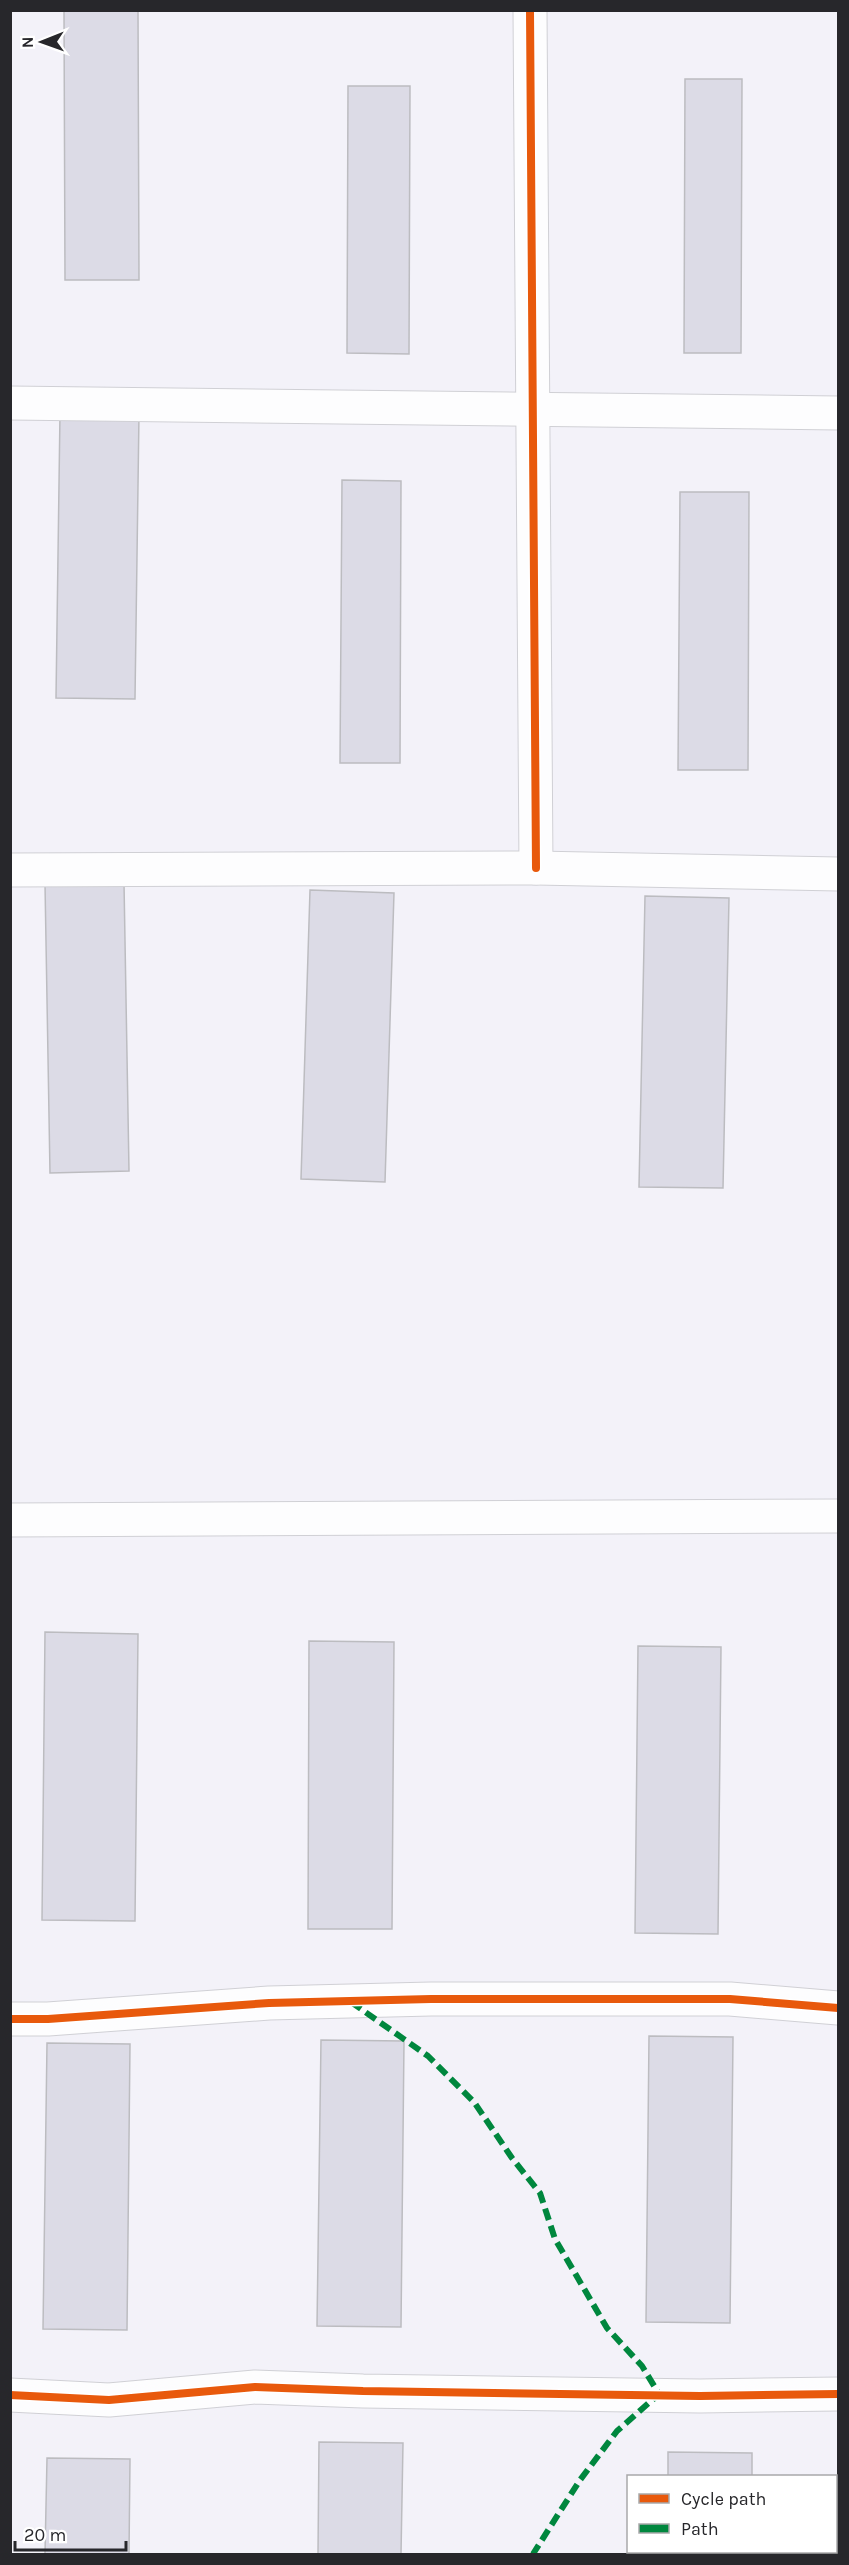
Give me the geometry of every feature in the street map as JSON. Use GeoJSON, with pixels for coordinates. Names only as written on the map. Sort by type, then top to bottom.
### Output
{"type":"FeatureCollection","features":[{"type":"Feature","properties":{"kind":"street"},"geometry":{"type":"LineString","coordinates":[[530,10],[536,868]]}},
{"type":"Feature","properties":{"kind":"street"},"geometry":{"type":"LineString","coordinates":[[10,403],[838,413]]}},
{"type":"Feature","properties":{"kind":"street"},"geometry":{"type":"LineString","coordinates":[[10,870],[536,868],[838,874]]}},
{"type":"Feature","properties":{"kind":"street"},"geometry":{"type":"LineString","coordinates":[[10,1520],[838,1516]]}},
{"type":"Feature","properties":{"kind":"street"},"geometry":{"type":"LineString","coordinates":[[10,2019],[48,2019],[269,2003],[432,1999],[730,1999],[838,2007]]}},
{"type":"Feature","properties":{"kind":"street"},"geometry":{"type":"LineString","coordinates":[[10,2395],[109,2400],[255,2386],[363,2391],[699,2396],[838,2394]]}},
{"type":"Feature","properties":{"kind":"building"},"geometry":{"type":"Polygon","coordinates":[[[64,10],[138,10],[139,280],[65,280],[64,10]]]}},
{"type":"Feature","properties":{"kind":"building"},"geometry":{"type":"Polygon","coordinates":[[[685,79],[742,79],[741,353],[684,353],[685,79]]]}},
{"type":"Feature","properties":{"kind":"building"},"geometry":{"type":"Polygon","coordinates":[[[348,86],[410,86],[409,354],[347,353],[348,86]]]}},
{"type":"Feature","properties":{"kind":"building"},"geometry":{"type":"Polygon","coordinates":[[[60,413],[139,414],[135,699],[56,698],[60,413]]]}},
{"type":"Feature","properties":{"kind":"building"},"geometry":{"type":"Polygon","coordinates":[[[342,480],[401,481],[400,763],[340,763],[342,480]]]}},
{"type":"Feature","properties":{"kind":"building"},"geometry":{"type":"Polygon","coordinates":[[[680,492],[749,492],[748,770],[678,770],[680,492]]]}},
{"type":"Feature","properties":{"kind":"building"},"geometry":{"type":"Polygon","coordinates":[[[124,883],[129,1171],[50,1173],[45,884],[124,883]]]}},
{"type":"Feature","properties":{"kind":"building"},"geometry":{"type":"Polygon","coordinates":[[[310,890],[394,893],[385,1182],[301,1179],[310,890]]]}},
{"type":"Feature","properties":{"kind":"building"},"geometry":{"type":"Polygon","coordinates":[[[645,896],[729,898],[723,1188],[639,1187],[645,896]]]}},
{"type":"Feature","properties":{"kind":"building"},"geometry":{"type":"Polygon","coordinates":[[[45,1632],[138,1634],[135,1921],[42,1920],[45,1632]]]}},
{"type":"Feature","properties":{"kind":"building"},"geometry":{"type":"Polygon","coordinates":[[[309,1641],[394,1642],[392,1929],[308,1929],[309,1641]]]}},
{"type":"Feature","properties":{"kind":"building"},"geometry":{"type":"Polygon","coordinates":[[[638,1646],[721,1647],[718,1934],[635,1933],[638,1646]]]}},
{"type":"Feature","properties":{"kind":"building"},"geometry":{"type":"Polygon","coordinates":[[[649,2036],[733,2037],[730,2323],[646,2322],[649,2036]]]}},
{"type":"Feature","properties":{"kind":"building"},"geometry":{"type":"Polygon","coordinates":[[[321,2040],[404,2041],[401,2327],[317,2326],[321,2040]]]}},
{"type":"Feature","properties":{"kind":"building"},"geometry":{"type":"Polygon","coordinates":[[[47,2043],[130,2044],[127,2330],[43,2329],[47,2043]]]}},
{"type":"Feature","properties":{"kind":"building"},"geometry":{"type":"Polygon","coordinates":[[[319,2442],[403,2443],[401,2554],[318,2554],[319,2442]]]}},
{"type":"Feature","properties":{"kind":"building"},"geometry":{"type":"Polygon","coordinates":[[[668,2452],[752,2453],[752,2475],[668,2475],[668,2452]]]}},
{"type":"Feature","properties":{"kind":"building"},"geometry":{"type":"Polygon","coordinates":[[[47,2458],[130,2459],[129,2554],[45,2554],[47,2458]]]}},
{"type":"Feature","properties":{"kind":"building"},"geometry":{"type":"Polygon","coordinates":[[[667,2553],[751,2553],[751,2554],[667,2553]]]}},
{"type":"Feature","properties":{"kind":"marked path"},"geometry":{"type":"LineString","coordinates":[[351,2002],[428,2056],[474,2102],[512,2158],[540,2193],[555,2239],[607,2328],[642,2366],[659,2394],[617,2431],[580,2480],[533,2554]]}},
{"type":"Feature","properties":{"kind":"cycle path"},"geometry":{"type":"LineString","coordinates":[[530,10],[536,868]]}},
{"type":"Feature","properties":{"kind":"cycle path"},"geometry":{"type":"LineString","coordinates":[[10,2019],[48,2019],[269,2003],[431,1999],[730,1999],[838,2008]]}},
{"type":"Feature","properties":{"kind":"cycle path"},"geometry":{"type":"LineString","coordinates":[[10,2395],[109,2400],[255,2387],[363,2391],[700,2396],[838,2394]]}}]}
